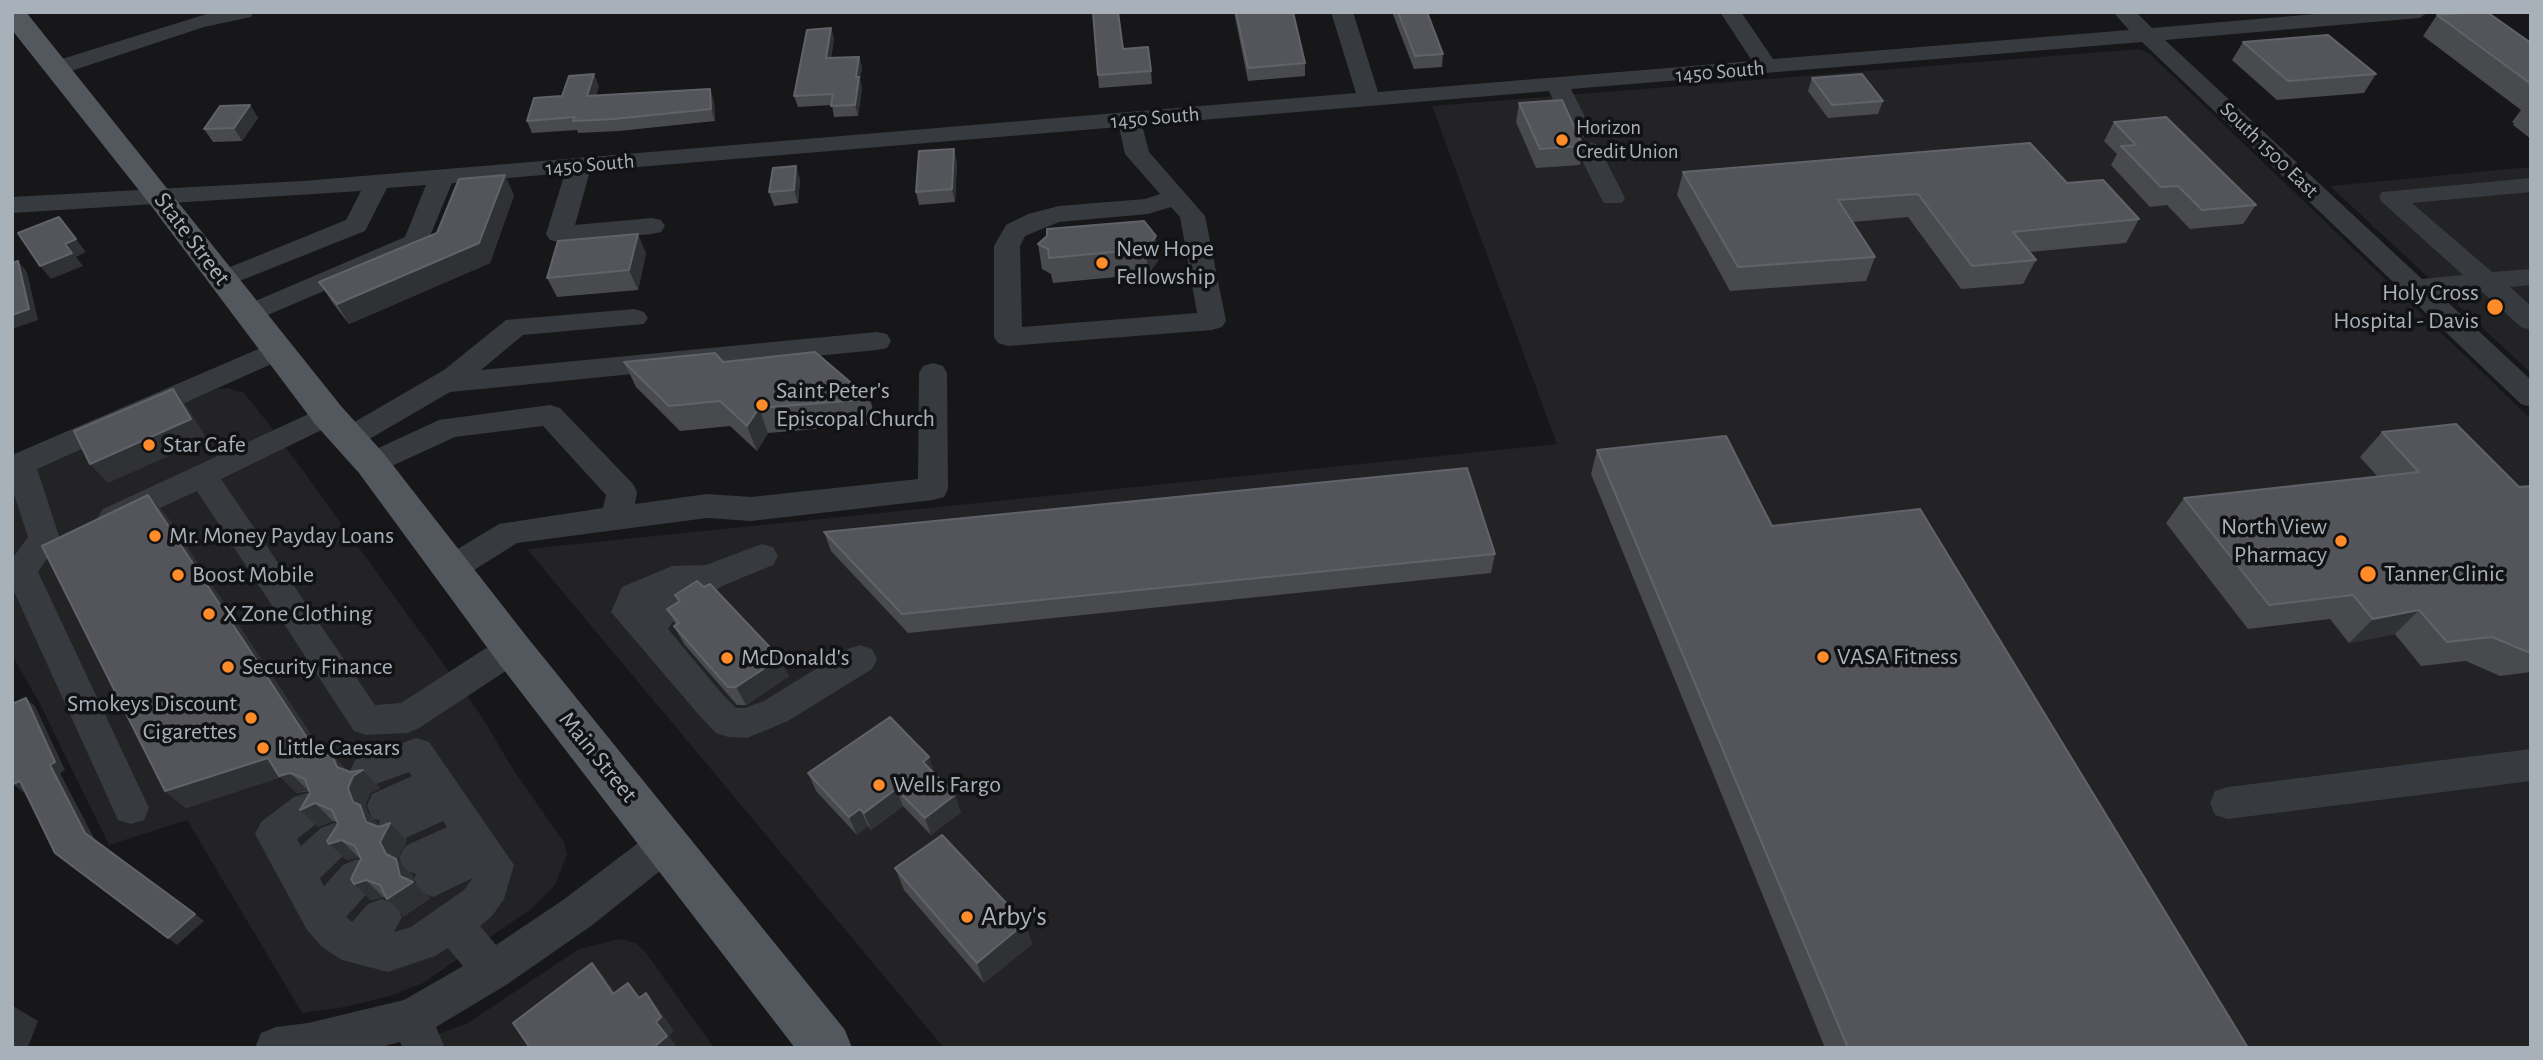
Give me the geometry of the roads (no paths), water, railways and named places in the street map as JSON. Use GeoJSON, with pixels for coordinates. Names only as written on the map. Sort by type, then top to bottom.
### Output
{"type":"FeatureCollection","features":[{"type":"Feature","properties":{"kind":"main road","name":"State Street"},"geometry":{"type":"LineString","coordinates":[[13,13],[160,197],[248,314],[350,439]]}},
{"type":"Feature","properties":{"kind":"main road","name":"Main Street"},"geometry":{"type":"LineString","coordinates":[[350,439],[827,1048]]}},
{"type":"Feature","properties":{"kind":"street"},"geometry":{"type":"LineString","coordinates":[[57,68],[187,25],[243,12]]}},
{"type":"Feature","properties":{"kind":"street"},"geometry":{"type":"LineString","coordinates":[[1342,12],[1370,101]]}},
{"type":"Feature","properties":{"kind":"street"},"geometry":{"type":"LineString","coordinates":[[1730,12],[1768,68]]}},
{"type":"Feature","properties":{"kind":"street","name":"South 1500 East"},"geometry":{"type":"LineString","coordinates":[[2123,12],[2531,397]]}},
{"type":"Feature","properties":{"kind":"street","name":"1450 South"},"geometry":{"type":"LineString","coordinates":[[12,205],[442,177],[2150,37],[2169,33],[2419,12]]}},
{"type":"Feature","properties":{"kind":"street"},"geometry":{"type":"LineString","coordinates":[[1557,85],[1613,198]]}},
{"type":"Feature","properties":{"kind":"street"},"geometry":{"type":"LineString","coordinates":[[1129,120],[1137,154],[1176,197],[1192,216],[1199,239],[1212,321],[1008,337],[1007,246],[1015,231],[1037,219],[1059,214],[1148,206],[1176,197]]}},
{"type":"Feature","properties":{"kind":"street"},"geometry":{"type":"LineString","coordinates":[[580,165],[559,234],[652,226]]}},
{"type":"Feature","properties":{"kind":"street"},"geometry":{"type":"LineString","coordinates":[[248,314],[416,242],[442,177]]}},
{"type":"Feature","properties":{"kind":"street"},"geometry":{"type":"LineString","coordinates":[[222,280],[356,225],[378,182]]}},
{"type":"Feature","properties":{"kind":"street"},"geometry":{"type":"LineString","coordinates":[[2531,185],[2392,197],[2531,321]]}},
{"type":"Feature","properties":{"kind":"street"},"geometry":{"type":"LineString","coordinates":[[2416,288],[2531,277]]}},
{"type":"Feature","properties":{"kind":"street"},"geometry":{"type":"LineString","coordinates":[[350,439],[443,383],[516,326],[634,318]]}},
{"type":"Feature","properties":{"kind":"street"},"geometry":{"type":"LineString","coordinates":[[443,383],[877,341]]}},
{"type":"Feature","properties":{"kind":"street"},"geometry":{"type":"LineString","coordinates":[[54,537],[16,467],[277,350]]}},
{"type":"Feature","properties":{"kind":"street"},"geometry":{"type":"LineString","coordinates":[[452,568],[510,532],[707,506],[751,509],[933,489],[933,373]]}},
{"type":"Feature","properties":{"kind":"street"},"geometry":{"type":"LineString","coordinates":[[131,808],[21,571],[54,537],[203,476],[350,439],[551,415],[622,492],[617,518]]}},
{"type":"Feature","properties":{"kind":"street"},"geometry":{"type":"LineString","coordinates":[[203,476],[366,720],[407,718],[512,649]]}},
{"type":"Feature","properties":{"kind":"street"},"geometry":{"type":"LineString","coordinates":[[762,556],[711,577],[664,607],[649,630],[711,705],[728,722],[737,724],[776,711],[860,659]]}},
{"type":"Feature","properties":{"kind":"street"},"geometry":{"type":"LineString","coordinates":[[307,809],[274,834],[324,914],[388,953],[421,943],[478,903],[491,886],[495,864],[416,753],[368,771]]}},
{"type":"Feature","properties":{"kind":"street"},"geometry":{"type":"LineString","coordinates":[[2228,803],[2531,765]]}},
{"type":"Feature","properties":{"kind":"street"},"geometry":{"type":"LineString","coordinates":[[461,817],[408,842],[461,817]]}},
{"type":"Feature","properties":{"kind":"street"},"geometry":{"type":"LineString","coordinates":[[276,1048],[417,1033],[492,971],[577,913],[667,843]]}},
{"type":"Feature","properties":{"kind":"street"},"geometry":{"type":"LineString","coordinates":[[324,914],[357,878],[324,914]]}},
{"type":"Feature","properties":{"kind":"street"},"geometry":{"type":"LineString","coordinates":[[453,923],[492,971]]}},
{"type":"Feature","properties":{"kind":"place","name":"Horizon Credit Union"},"geometry":{"type":"Point","coordinates":[1562,140]}},
{"type":"Feature","properties":{"kind":"place","name":"New Hope Fellowship"},"geometry":{"type":"Point","coordinates":[1102,263]}},
{"type":"Feature","properties":{"kind":"place","name":"Holy Cross Hospital - Davis"},"geometry":{"type":"Point","coordinates":[2495,307]}},
{"type":"Feature","properties":{"kind":"place","name":"Saint Peter's Episcopal Church"},"geometry":{"type":"Point","coordinates":[762,405]}},
{"type":"Feature","properties":{"kind":"place","name":"Star Cafe"},"geometry":{"type":"Point","coordinates":[149,445]}},
{"type":"Feature","properties":{"kind":"place","name":"Mr. Money Payday Loans"},"geometry":{"type":"Point","coordinates":[155,536]}},
{"type":"Feature","properties":{"kind":"place","name":"North View Pharmacy"},"geometry":{"type":"Point","coordinates":[2341,541]}},
{"type":"Feature","properties":{"kind":"place","name":"Tanner Clinic"},"geometry":{"type":"Point","coordinates":[2368,574]}},
{"type":"Feature","properties":{"kind":"place","name":"Boost Mobile"},"geometry":{"type":"Point","coordinates":[178,575]}},
{"type":"Feature","properties":{"kind":"place","name":"X Zone Clothing"},"geometry":{"type":"Point","coordinates":[209,614]}},
{"type":"Feature","properties":{"kind":"place","name":"VASA Fitness"},"geometry":{"type":"Point","coordinates":[1823,657]}},
{"type":"Feature","properties":{"kind":"place","name":"McDonald's"},"geometry":{"type":"Point","coordinates":[727,658]}},
{"type":"Feature","properties":{"kind":"place","name":"Security Finance"},"geometry":{"type":"Point","coordinates":[228,667]}},
{"type":"Feature","properties":{"kind":"place","name":"Smokeys Discount Cigarettes"},"geometry":{"type":"Point","coordinates":[251,718]}},
{"type":"Feature","properties":{"kind":"place","name":"Little Caesars"},"geometry":{"type":"Point","coordinates":[263,748]}},
{"type":"Feature","properties":{"kind":"place","name":"Wells Fargo"},"geometry":{"type":"Point","coordinates":[879,785]}},
{"type":"Feature","properties":{"kind":"place","name":"Arby's"},"geometry":{"type":"Point","coordinates":[967,917]}}]}
